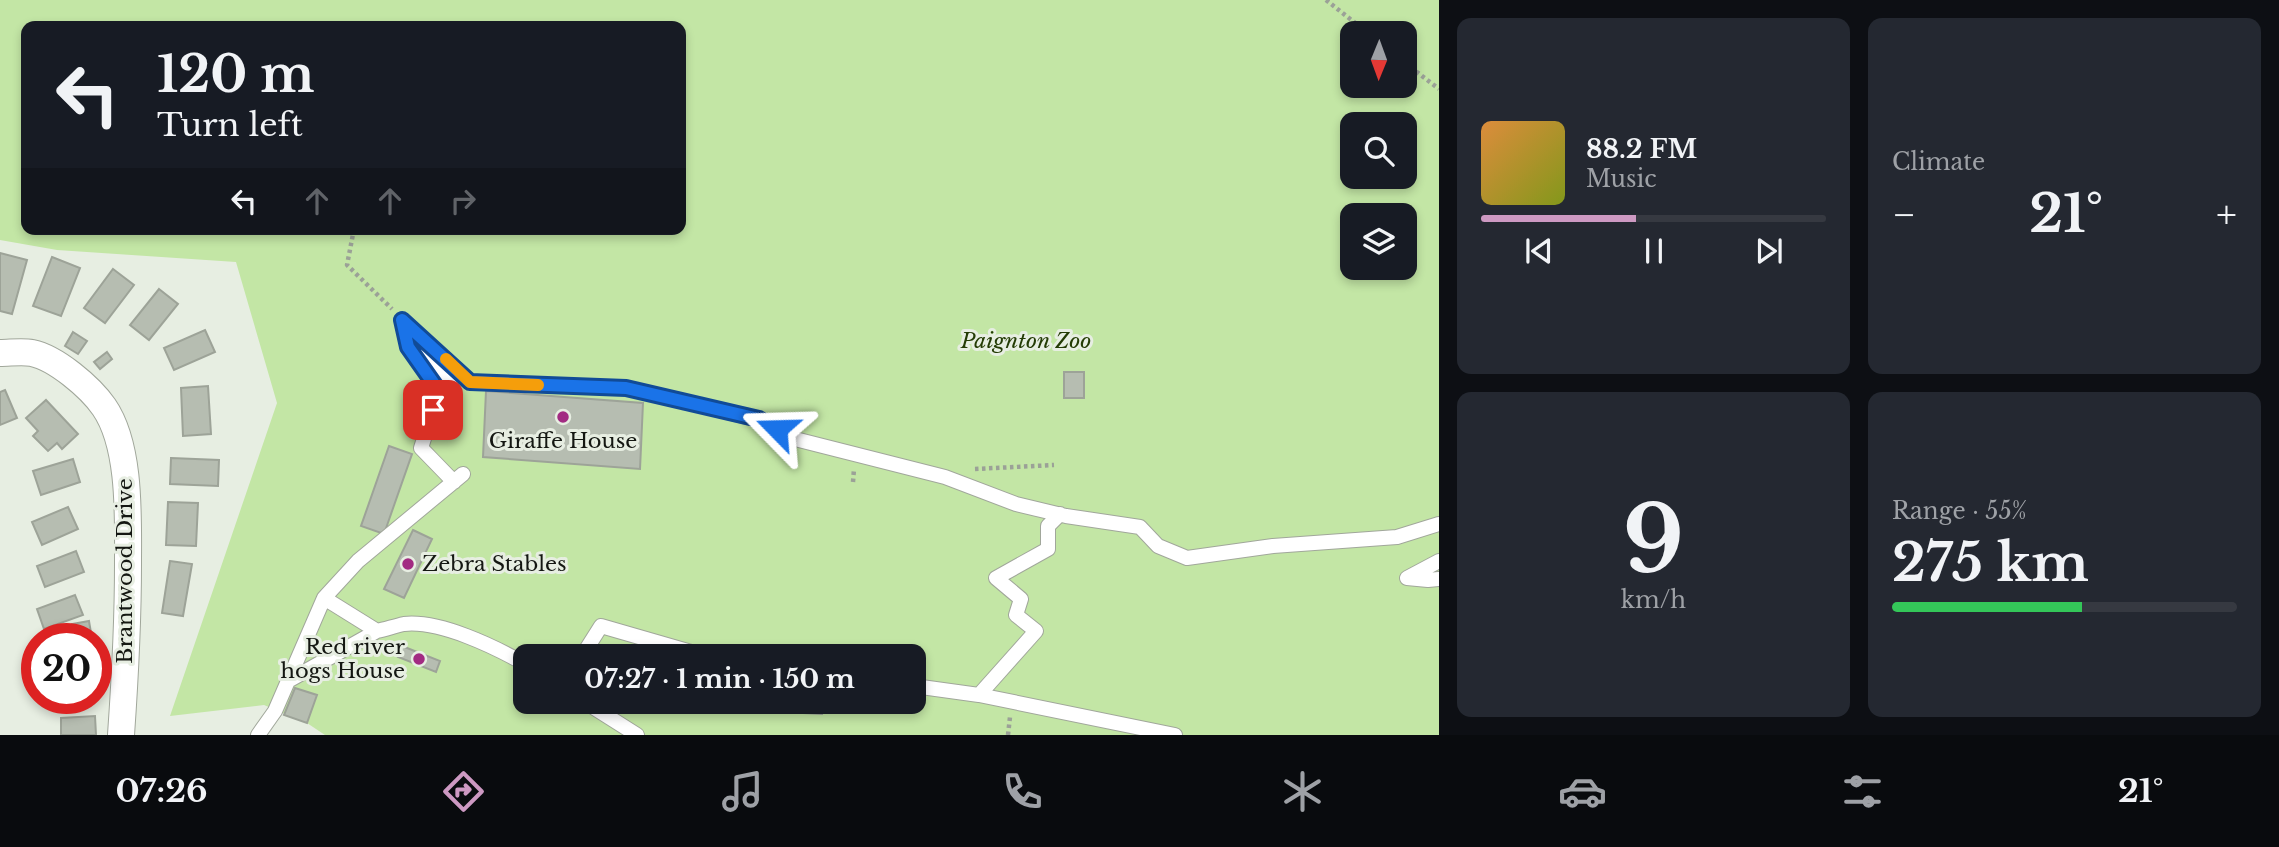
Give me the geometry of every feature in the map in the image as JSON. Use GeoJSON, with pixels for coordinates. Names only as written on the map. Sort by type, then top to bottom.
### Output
{"type":"FeatureCollection","features":[{"type":"Feature","properties":{"kind":"street","name":"Brantwood Drive"},"geometry":{"type":"LineString","coordinates":[[0,353],[33,353],[59,366],[76,378],[104,407],[115,431],[126,476],[128,514],[127,657],[121,735]]}},
{"type":"Feature","properties":{"kind":"lane"},"geometry":{"type":"LineString","coordinates":[[402,320],[451,385]]}},
{"type":"Feature","properties":{"kind":"lane"},"geometry":{"type":"LineString","coordinates":[[402,320],[470,382],[626,388],[759,419],[795,439],[945,477],[1016,504],[1140,527],[1158,546],[1187,558],[1273,546],[1397,537],[1439,524]]}},
{"type":"Feature","properties":{"kind":"lane"},"geometry":{"type":"LineString","coordinates":[[258,735],[275,711],[324,598],[358,561],[458,478],[421,449],[439,391],[408,347],[402,320]]}},
{"type":"Feature","properties":{"kind":"lane"},"geometry":{"type":"LineString","coordinates":[[979,695],[1036,631],[1016,615],[1021,599],[996,579],[1048,549],[1048,526],[1060,514]]}},
{"type":"Feature","properties":{"kind":"lane"},"geometry":{"type":"LineString","coordinates":[[1439,561],[1407,578],[1439,579]]}},
{"type":"Feature","properties":{"kind":"lane"},"geometry":{"type":"LineString","coordinates":[[324,598],[377,631]]}},
{"type":"Feature","properties":{"kind":"lane"},"geometry":{"type":"LineString","coordinates":[[288,681],[377,631],[407,624],[440,629],[490,645],[513,657]]}},
{"type":"Feature","properties":{"kind":"lane"},"geometry":{"type":"LineString","coordinates":[[590,644],[601,626],[663,644]]}},
{"type":"Feature","properties":{"kind":"lane"},"geometry":{"type":"LineString","coordinates":[[926,688],[979,695],[1175,735]]}},
{"type":"Feature","properties":{"kind":"lane"},"geometry":{"type":"LineString","coordinates":[[604,714],[636,735]]}},
{"type":"Feature","properties":{"kind":"path"},"geometry":{"type":"LineString","coordinates":[[1326,0],[1353,21]]}},
{"type":"Feature","properties":{"kind":"path"},"geometry":{"type":"LineString","coordinates":[[1418,73],[1439,89]]}},
{"type":"Feature","properties":{"kind":"path"},"geometry":{"type":"LineString","coordinates":[[354,235],[347,265],[402,320]]}},
{"type":"Feature","properties":{"kind":"path"},"geometry":{"type":"LineString","coordinates":[[945,477],[975,469],[1054,465]]}},
{"type":"Feature","properties":{"kind":"green space","name":"Paignton Zoo"},"geometry":{"type":"Polygon","coordinates":[[[0,0],[1439,0],[1439,735],[325,735],[307,723],[264,705],[170,716],[277,403],[236,262],[57,250],[0,240],[0,0]]]}},
{"type":"Feature","properties":{"kind":"building"},"geometry":{"type":"Polygon","coordinates":[[[0,253],[27,260],[12,314],[0,311],[0,253]]]}},
{"type":"Feature","properties":{"kind":"building"},"geometry":{"type":"Polygon","coordinates":[[[52,257],[80,268],[61,316],[33,306],[52,257]]]}},
{"type":"Feature","properties":{"kind":"building"},"geometry":{"type":"Polygon","coordinates":[[[113,269],[134,285],[105,323],[84,308],[113,269]]]}},
{"type":"Feature","properties":{"kind":"building"},"geometry":{"type":"Polygon","coordinates":[[[159,289],[178,304],[149,340],[130,325],[159,289]]]}},
{"type":"Feature","properties":{"kind":"building"},"geometry":{"type":"Polygon","coordinates":[[[205,330],[215,352],[174,370],[164,348],[205,330]]]}},
{"type":"Feature","properties":{"kind":"building"},"geometry":{"type":"Polygon","coordinates":[[[73,332],[87,341],[78,354],[65,346],[73,332]]]}},
{"type":"Feature","properties":{"kind":"building"},"geometry":{"type":"Polygon","coordinates":[[[107,352],[112,359],[100,369],[94,362],[107,352]]]}},
{"type":"Feature","properties":{"kind":"building"},"geometry":{"type":"Polygon","coordinates":[[[1064,372],[1084,372],[1084,398],[1064,398],[1064,372]]]}},
{"type":"Feature","properties":{"kind":"building"},"geometry":{"type":"Polygon","coordinates":[[[208,386],[211,434],[183,436],[181,388],[208,386]]]}},
{"type":"Feature","properties":{"kind":"building"},"geometry":{"type":"Polygon","coordinates":[[[5,390],[17,418],[0,425],[0,392],[5,390]]]}},
{"type":"Feature","properties":{"kind":"building","name":"Giraffe House"},"geometry":{"type":"Polygon","coordinates":[[[486,391],[643,403],[640,469],[483,457],[486,391]]]}},
{"type":"Feature","properties":{"kind":"building"},"geometry":{"type":"Polygon","coordinates":[[[46,400],[78,434],[62,449],[57,443],[48,451],[33,436],[38,431],[26,418],[46,400]]]}},
{"type":"Feature","properties":{"kind":"building"},"geometry":{"type":"Polygon","coordinates":[[[389,446],[412,454],[384,534],[361,526],[389,446]]]}},
{"type":"Feature","properties":{"kind":"building"},"geometry":{"type":"Polygon","coordinates":[[[171,458],[219,460],[218,486],[170,484],[171,458]]]}},
{"type":"Feature","properties":{"kind":"building"},"geometry":{"type":"Polygon","coordinates":[[[73,459],[80,482],[41,495],[33,471],[73,459]]]}},
{"type":"Feature","properties":{"kind":"building"},"geometry":{"type":"Polygon","coordinates":[[[168,502],[198,503],[196,546],[166,545],[168,502]]]}},
{"type":"Feature","properties":{"kind":"building"},"geometry":{"type":"Polygon","coordinates":[[[68,507],[78,529],[42,545],[32,522],[68,507]]]}},
{"type":"Feature","properties":{"kind":"building","name":"Zebra Stables"},"geometry":{"type":"Polygon","coordinates":[[[413,530],[432,539],[404,598],[384,589],[413,530]]]}},
{"type":"Feature","properties":{"kind":"building"},"geometry":{"type":"Polygon","coordinates":[[[76,551],[84,572],[45,587],[37,566],[76,551]]]}},
{"type":"Feature","properties":{"kind":"building"},"geometry":{"type":"Polygon","coordinates":[[[170,561],[192,564],[183,616],[162,613],[170,561]]]}},
{"type":"Feature","properties":{"kind":"building"},"geometry":{"type":"Polygon","coordinates":[[[75,595],[83,615],[61,623],[42,623],[37,609],[75,595]]]}},
{"type":"Feature","properties":{"kind":"building","name":"Red river hogs House"},"geometry":{"type":"Polygon","coordinates":[[[402,646],[440,661],[436,672],[398,657],[402,646]]]}},
{"type":"Feature","properties":{"kind":"building"},"geometry":{"type":"Polygon","coordinates":[[[295,688],[317,695],[307,723],[284,715],[295,688]]]}},
{"type":"Feature","properties":{"kind":"building"},"geometry":{"type":"Polygon","coordinates":[[[95,716],[96,735],[61,735],[61,718],[95,716]]]}},
{"type":"Feature","properties":{"kind":"slow traffic"},"geometry":{"type":"LineString","coordinates":[[446,359],[470,382],[538,385]]}},
{"type":"Feature","properties":{"kind":"place","name":"Giraffe House"},"geometry":{"type":"Point","coordinates":[563,417]}},
{"type":"Feature","properties":{"kind":"place","name":"Zebra Stables"},"geometry":{"type":"Point","coordinates":[408,564]}},
{"type":"Feature","properties":{"kind":"place","name":"Red river hogs House"},"geometry":{"type":"Point","coordinates":[419,659]}},
{"type":"Feature","properties":{"kind":"route"},"geometry":{"type":"LineString","coordinates":[[433,410],[439,391],[408,347],[402,320],[470,382],[626,388],[759,419],[777,429]]}}]}
